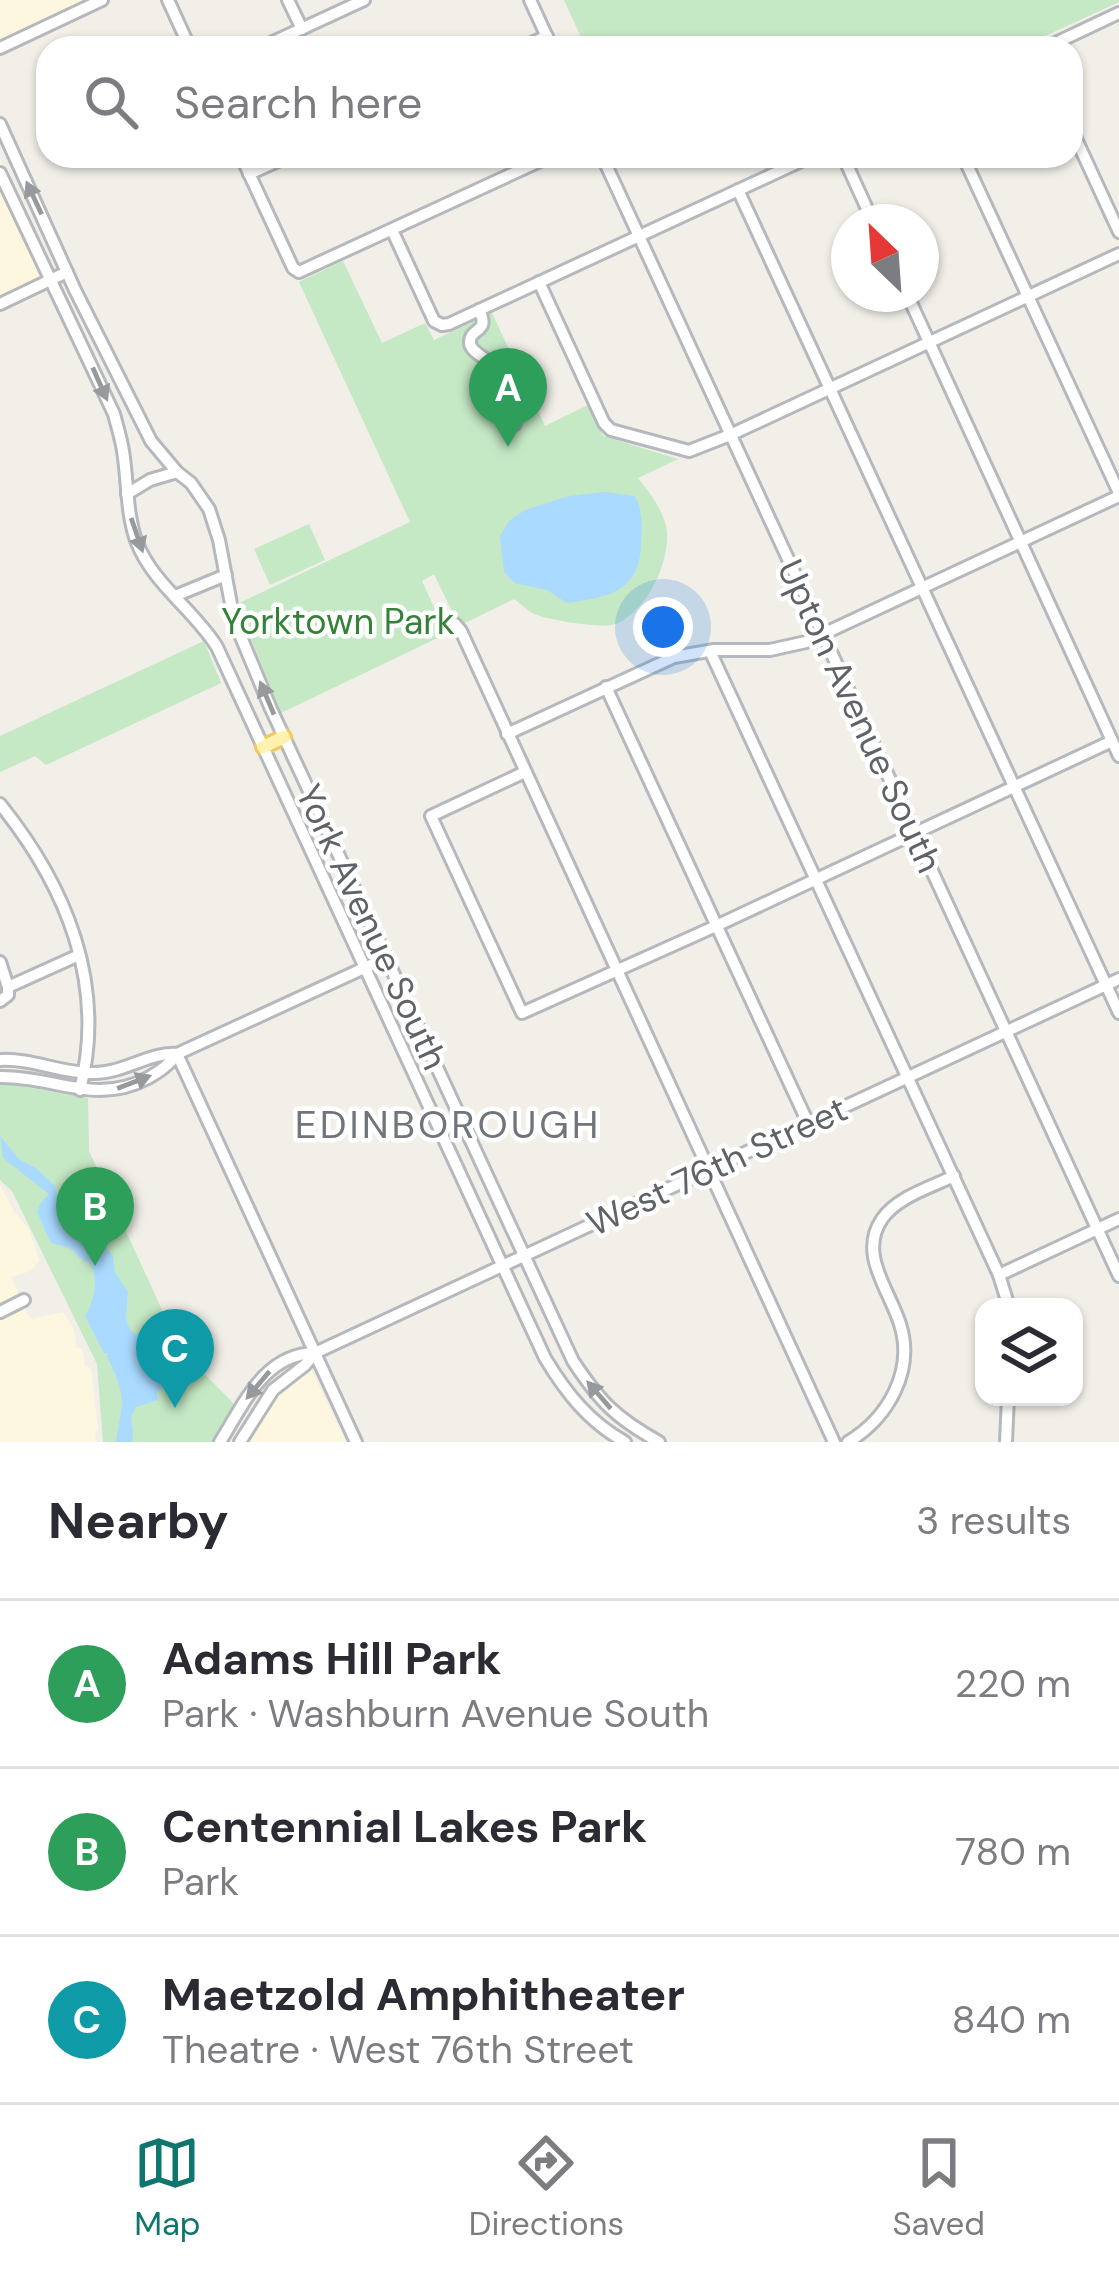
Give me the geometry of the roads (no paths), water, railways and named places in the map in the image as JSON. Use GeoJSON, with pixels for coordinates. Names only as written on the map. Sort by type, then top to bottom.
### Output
{"type":"FeatureCollection","features":[{"type":"Feature","properties":{"kind":"main road"},"geometry":{"type":"LineString","coordinates":[[262,747],[284,736]]}},
{"type":"Feature","properties":{"kind":"street"},"geometry":{"type":"LineString","coordinates":[[0,48],[102,0]]}},
{"type":"Feature","properties":{"kind":"street"},"geometry":{"type":"LineString","coordinates":[[168,0],[184,36]]}},
{"type":"Feature","properties":{"kind":"street"},"geometry":{"type":"LineString","coordinates":[[288,0],[302,29]]}},
{"type":"Feature","properties":{"kind":"street"},"geometry":{"type":"LineString","coordinates":[[287,36],[364,0]]}},
{"type":"Feature","properties":{"kind":"street"},"geometry":{"type":"LineString","coordinates":[[530,0],[546,36]]}},
{"type":"Feature","properties":{"kind":"street"},"geometry":{"type":"LineString","coordinates":[[1070,36],[1119,13]]}},
{"type":"Feature","properties":{"kind":"street","name":"York Avenue South"},"geometry":{"type":"LineString","coordinates":[[0,124],[151,441],[209,509],[228,597],[250,659],[573,1361],[596,1396],[625,1423],[659,1442]]}},
{"type":"Feature","properties":{"kind":"street"},"geometry":{"type":"LineString","coordinates":[[1083,154],[1119,232]]}},
{"type":"Feature","properties":{"kind":"street"},"geometry":{"type":"LineString","coordinates":[[246,168],[298,272],[525,168]]}},
{"type":"Feature","properties":{"kind":"street"},"geometry":{"type":"LineString","coordinates":[[249,175],[264,168]]}},
{"type":"Feature","properties":{"kind":"street","name":"Upton Avenue South"},"geometry":{"type":"LineString","coordinates":[[607,168],[1119,1276]]}},
{"type":"Feature","properties":{"kind":"street"},"geometry":{"type":"LineString","coordinates":[[392,230],[434,321],[442,325],[786,168]]}},
{"type":"Feature","properties":{"kind":"street"},"geometry":{"type":"LineString","coordinates":[[848,168],[865,204]]}},
{"type":"Feature","properties":{"kind":"street"},"geometry":{"type":"LineString","coordinates":[[507,734],[674,657],[770,650],[806,642],[1119,494],[968,168]]}},
{"type":"Feature","properties":{"kind":"street","name":"York Avenue South"},"geometry":{"type":"LineString","coordinates":[[0,173],[113,414],[138,545],[154,574],[217,647],[545,1358],[566,1392],[603,1430],[626,1442]]}},
{"type":"Feature","properties":{"kind":"street"},"geometry":{"type":"LineString","coordinates":[[738,190],[1119,1012]]}},
{"type":"Feature","properties":{"kind":"street"},"geometry":{"type":"LineString","coordinates":[[539,282],[604,423],[611,430],[689,452],[1119,254]]}},
{"type":"Feature","properties":{"kind":"street"},"geometry":{"type":"LineString","coordinates":[[0,304],[68,272]]}},
{"type":"Feature","properties":{"kind":"street"},"geometry":{"type":"LineString","coordinates":[[479,310],[484,320],[470,343],[493,367],[501,400],[515,424]]}},
{"type":"Feature","properties":{"kind":"street"},"geometry":{"type":"LineString","coordinates":[[915,312],[1119,756]]}},
{"type":"Feature","properties":{"kind":"street"},"geometry":{"type":"LineString","coordinates":[[127,494],[177,472]]}},
{"type":"Feature","properties":{"kind":"street"},"geometry":{"type":"LineString","coordinates":[[175,596],[226,575]]}},
{"type":"Feature","properties":{"kind":"street"},"geometry":{"type":"LineString","coordinates":[[455,624],[834,1442]]}},
{"type":"Feature","properties":{"kind":"street"},"geometry":{"type":"LineString","coordinates":[[710,651],[1006,1298]]}},
{"type":"Feature","properties":{"kind":"street"},"geometry":{"type":"LineString","coordinates":[[606,687],[808,1123]]}},
{"type":"Feature","properties":{"kind":"street"},"geometry":{"type":"LineString","coordinates":[[525,772],[431,816],[522,1013],[1112,741]]}},
{"type":"Feature","properties":{"kind":"street"},"geometry":{"type":"LineString","coordinates":[[0,804],[55,885],[80,955],[90,1006],[80,1090]]}},
{"type":"Feature","properties":{"kind":"street"},"geometry":{"type":"LineString","coordinates":[[5,984],[80,955]]}},
{"type":"Feature","properties":{"kind":"street"},"geometry":{"type":"LineString","coordinates":[[0,1060],[24,1060],[84,1073],[110,1072],[163,1053],[177,1054],[386,958]]}},
{"type":"Feature","properties":{"kind":"street"},"geometry":{"type":"LineString","coordinates":[[0,962],[8,995],[0,1001]]}},
{"type":"Feature","properties":{"kind":"street","name":"West 76th Street"},"geometry":{"type":"LineString","coordinates":[[220,1442],[262,1378],[296,1353],[315,1353],[1119,979]]}},
{"type":"Feature","properties":{"kind":"street"},"geometry":{"type":"LineString","coordinates":[[0,1077],[109,1090],[132,1085],[169,1065],[177,1054]]}},
{"type":"Feature","properties":{"kind":"street"},"geometry":{"type":"LineString","coordinates":[[177,1054],[356,1442]]}},
{"type":"Feature","properties":{"kind":"street"},"geometry":{"type":"LineString","coordinates":[[848,1442],[889,1404],[904,1356],[900,1324],[873,1259],[875,1232],[900,1202],[954,1176]]}},
{"type":"Feature","properties":{"kind":"street"},"geometry":{"type":"LineString","coordinates":[[999,1275],[1119,1219]]}},
{"type":"Feature","properties":{"kind":"street"},"geometry":{"type":"LineString","coordinates":[[0,1312],[24,1300]]}},
{"type":"Feature","properties":{"kind":"street","name":"West 76th Street"},"geometry":{"type":"LineString","coordinates":[[240,1442],[269,1395],[315,1353]]}},
{"type":"Feature","properties":{"kind":"street"},"geometry":{"type":"LineString","coordinates":[[1006,1442],[1008,1406]]}},
{"type":"Feature","properties":{"kind":"water"},"geometry":{"type":"Polygon","coordinates":[[[605,492],[635,496],[639,508],[639,560],[628,582],[608,594],[567,603],[547,590],[514,583],[504,571],[500,536],[509,521],[525,510],[569,496],[605,492]]]}},
{"type":"Feature","properties":{"kind":"water"},"geometry":{"type":"Polygon","coordinates":[[[0,1136],[19,1159],[55,1186],[67,1207],[86,1220],[113,1256],[115,1272],[128,1292],[130,1330],[147,1343],[148,1353],[163,1358],[180,1375],[177,1387],[167,1386],[157,1392],[158,1400],[136,1407],[131,1417],[132,1442],[116,1442],[121,1391],[108,1353],[85,1316],[95,1288],[94,1273],[88,1260],[51,1243],[37,1212],[49,1194],[3,1158],[0,1136]]]}},
{"type":"Feature","properties":{"kind":"place","name":"Adams Hill Park"},"geometry":{"type":"Point","coordinates":[508,447]}},
{"type":"Feature","properties":{"kind":"place","name":"Centennial Lakes Park"},"geometry":{"type":"Point","coordinates":[95,1266]}},
{"type":"Feature","properties":{"kind":"place","name":"Maetzold Amphitheater"},"geometry":{"type":"Point","coordinates":[175,1408]}},
{"type":"Feature","properties":{"kind":"district","name":"EDINBOROUGH"},"geometry":{"type":"Point","coordinates":[448,1124]}},
{"type":"Feature","properties":{"kind":"park label","name":"Yorktown Park"},"geometry":{"type":"Point","coordinates":[338,621]}}]}
